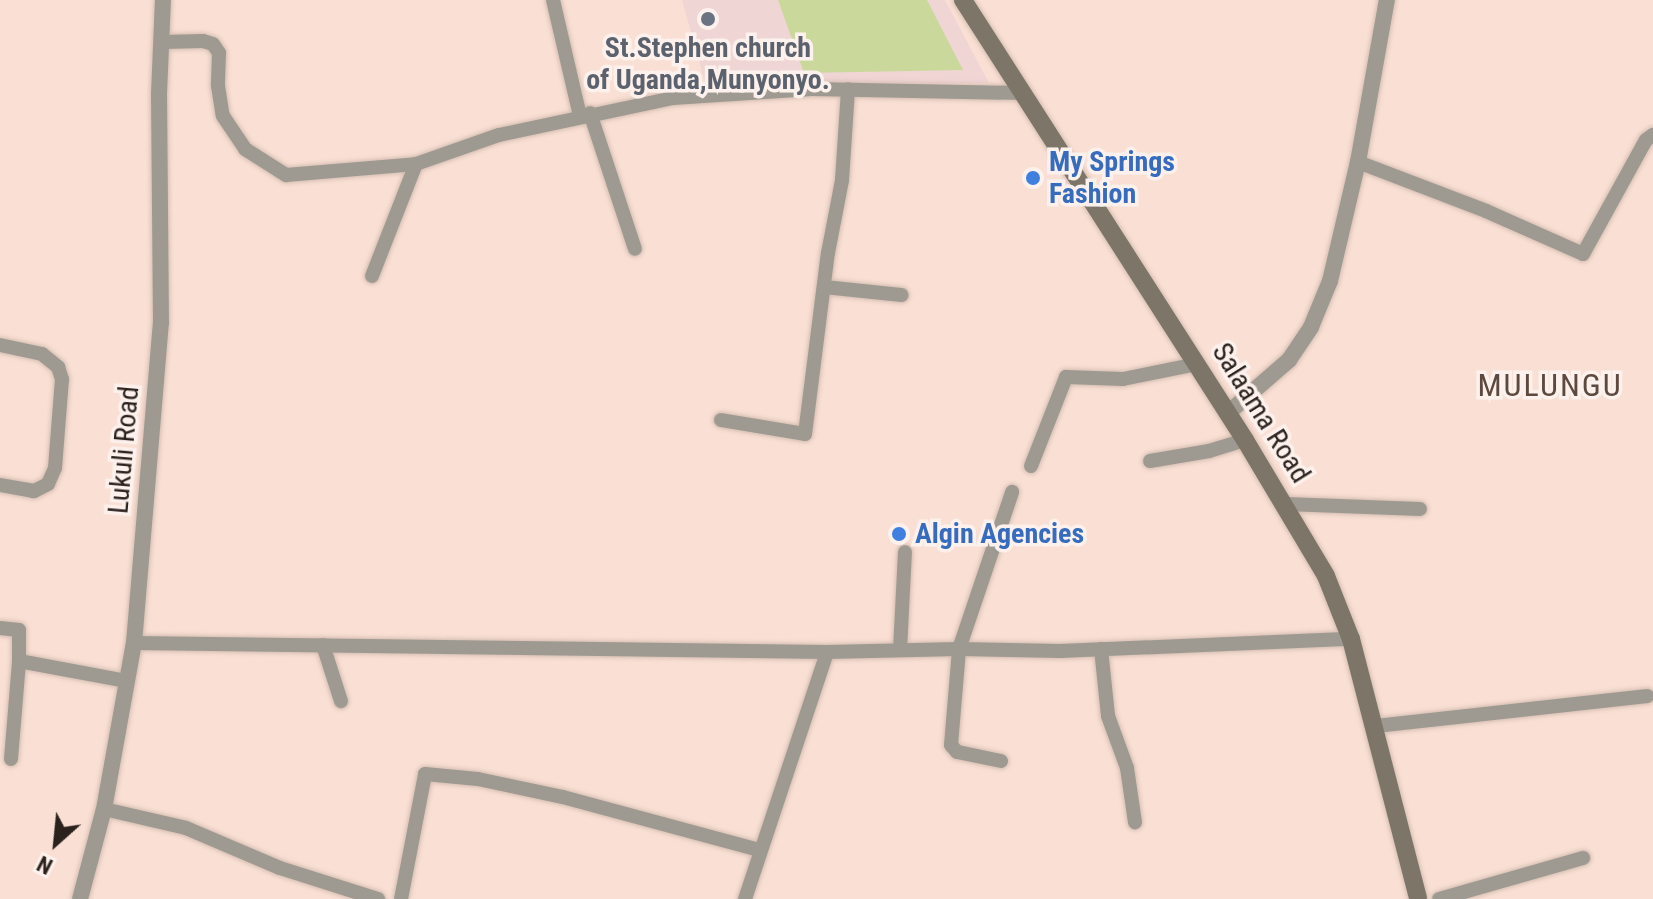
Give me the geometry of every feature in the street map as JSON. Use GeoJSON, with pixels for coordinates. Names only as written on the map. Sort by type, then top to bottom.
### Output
{"type":"FeatureCollection","features":[{"type":"Feature","properties":{"kind":"main road","name":"Salaama Road"},"geometry":{"type":"LineString","coordinates":[[963,0],[1286,504],[1326,576],[1351,639],[1376,726],[1418,899]]}},
{"type":"Feature","properties":{"kind":"street","name":"Lukuli Road"},"geometry":{"type":"LineString","coordinates":[[80,899],[104,809],[134,643],[161,323],[159,94],[163,0]]}},
{"type":"Feature","properties":{"kind":"street"},"geometry":{"type":"LineString","coordinates":[[553,0],[585,115],[635,249]]}},
{"type":"Feature","properties":{"kind":"street"},"geometry":{"type":"LineString","coordinates":[[1228,413],[1278,372],[1311,327],[1330,281],[1358,162],[1387,0]]}},
{"type":"Feature","properties":{"kind":"street"},"geometry":{"type":"LineString","coordinates":[[163,42],[203,41],[213,44],[219,53],[218,86],[223,116],[245,149],[286,175],[416,164],[499,135],[673,98],[848,89],[1023,93]]}},
{"type":"Feature","properties":{"kind":"street"},"geometry":{"type":"LineString","coordinates":[[721,420],[805,434],[842,180],[848,89]]}},
{"type":"Feature","properties":{"kind":"street"},"geometry":{"type":"LineString","coordinates":[[1358,162],[1486,211],[1583,254],[1646,140],[1653,135]]}},
{"type":"Feature","properties":{"kind":"street"},"geometry":{"type":"LineString","coordinates":[[372,276],[416,164]]}},
{"type":"Feature","properties":{"kind":"street"},"geometry":{"type":"LineString","coordinates":[[824,287],[902,295]]}},
{"type":"Feature","properties":{"kind":"street"},"geometry":{"type":"LineString","coordinates":[[0,345],[16,345],[42,354],[58,367],[62,379],[55,468],[48,484],[34,491],[0,485]]}},
{"type":"Feature","properties":{"kind":"street"},"geometry":{"type":"LineString","coordinates":[[1031,466],[1066,377],[1123,379],[1197,364]]}},
{"type":"Feature","properties":{"kind":"street"},"geometry":{"type":"LineString","coordinates":[[1150,461],[1209,451],[1245,440]]}},
{"type":"Feature","properties":{"kind":"street"},"geometry":{"type":"LineString","coordinates":[[1001,761],[957,752],[951,745],[959,649],[1012,492]]}},
{"type":"Feature","properties":{"kind":"street"},"geometry":{"type":"LineString","coordinates":[[1286,504],[1420,509]]}},
{"type":"Feature","properties":{"kind":"street"},"geometry":{"type":"LineString","coordinates":[[900,650],[905,552]]}},
{"type":"Feature","properties":{"kind":"street"},"geometry":{"type":"LineString","coordinates":[[0,628],[19,630],[11,759]]}},
{"type":"Feature","properties":{"kind":"street"},"geometry":{"type":"LineString","coordinates":[[134,643],[827,652],[1101,649],[1351,639]]}},
{"type":"Feature","properties":{"kind":"street"},"geometry":{"type":"LineString","coordinates":[[323,645],[341,701]]}},
{"type":"Feature","properties":{"kind":"street"},"geometry":{"type":"LineString","coordinates":[[1101,649],[1108,716],[1127,768],[1135,822]]}},
{"type":"Feature","properties":{"kind":"street"},"geometry":{"type":"LineString","coordinates":[[745,899],[827,652]]}},
{"type":"Feature","properties":{"kind":"street"},"geometry":{"type":"LineString","coordinates":[[19,661],[127,681]]}},
{"type":"Feature","properties":{"kind":"street"},"geometry":{"type":"LineString","coordinates":[[1376,726],[1647,696]]}},
{"type":"Feature","properties":{"kind":"street"},"geometry":{"type":"LineString","coordinates":[[401,899],[425,774],[478,779],[563,797],[759,850]]}},
{"type":"Feature","properties":{"kind":"street"},"geometry":{"type":"LineString","coordinates":[[104,809],[186,828],[280,868],[378,899]]}},
{"type":"Feature","properties":{"kind":"street"},"geometry":{"type":"LineString","coordinates":[[1439,899],[1583,858]]}},
{"type":"Feature","properties":{"kind":"shaded area"},"geometry":{"type":"Polygon","coordinates":[[[682,0],[945,0],[989,83],[705,83],[682,0]]]}},
{"type":"Feature","properties":{"kind":"green space"},"geometry":{"type":"Polygon","coordinates":[[[778,0],[927,0],[963,70],[804,73],[778,0]]]}},
{"type":"Feature","properties":{"kind":"place","name":"St.Stephen church of Uganda,Munyonyo."},"geometry":{"type":"Point","coordinates":[708,19]}},
{"type":"Feature","properties":{"kind":"place","name":"My Springs Fashion"},"geometry":{"type":"Point","coordinates":[1033,178]}},
{"type":"Feature","properties":{"kind":"place","name":"Algin Agencies"},"geometry":{"type":"Point","coordinates":[899,534]}},
{"type":"Feature","properties":{"kind":"district","name":"MULUNGU"},"geometry":{"type":"Point","coordinates":[1550,385]}}]}
